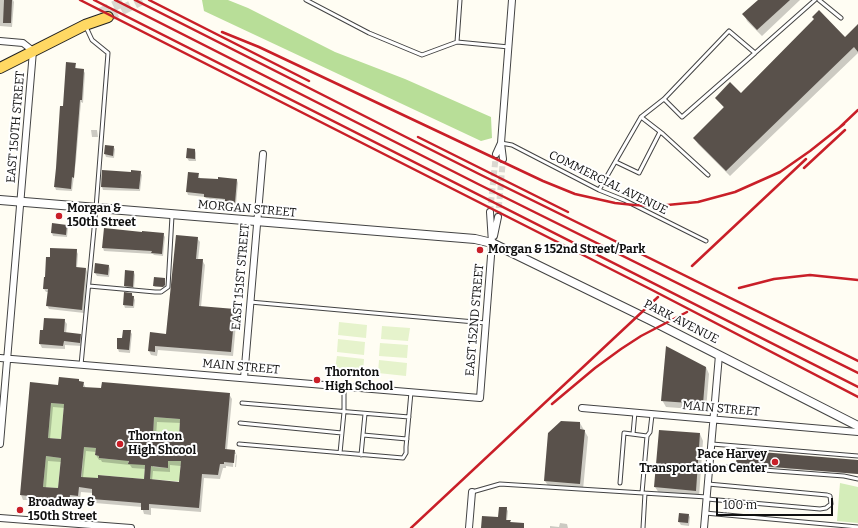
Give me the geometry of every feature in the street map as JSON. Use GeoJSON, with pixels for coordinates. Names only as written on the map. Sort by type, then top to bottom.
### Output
{"type":"FeatureCollection","features":[{"type":"Feature","properties":{"kind":"main road"},"geometry":{"type":"LineString","coordinates":[[0,68],[104,15]]}},
{"type":"Feature","properties":{"kind":"street"},"geometry":{"type":"LineString","coordinates":[[503,159],[501,143],[512,0]]}},
{"type":"Feature","properties":{"kind":"street"},"geometry":{"type":"LineString","coordinates":[[0,41],[23,43],[33,51]]}},
{"type":"Feature","properties":{"kind":"street","name":"EAST 150TH STREET"},"geometry":{"type":"LineString","coordinates":[[0,444],[33,51]]}},
{"type":"Feature","properties":{"kind":"street"},"geometry":{"type":"LineString","coordinates":[[496,154],[501,143]]}},
{"type":"Feature","properties":{"kind":"street","name":"EAST 151ST STREET"},"geometry":{"type":"LineString","coordinates":[[244,378],[263,154]]}},
{"type":"Feature","properties":{"kind":"street","name":"MORGAN STREET"},"geometry":{"type":"LineString","coordinates":[[0,200],[475,239],[492,243]]}},
{"type":"Feature","properties":{"kind":"street","name":"EAST 152ND STREET"},"geometry":{"type":"LineString","coordinates":[[480,398],[492,243],[490,212]]}},
{"type":"Feature","properties":{"kind":"street","name":"EAST 152ND STREET"},"geometry":{"type":"LineString","coordinates":[[492,243],[498,217]]}},
{"type":"Feature","properties":{"kind":"street","name":"PARK AVENUE"},"geometry":{"type":"LineString","coordinates":[[492,243],[719,355],[858,426]]}},
{"type":"Feature","properties":{"kind":"street"},"geometry":{"type":"LineString","coordinates":[[704,528],[719,355]]}},
{"type":"Feature","properties":{"kind":"street","name":"MAIN STREET"},"geometry":{"type":"LineString","coordinates":[[0,358],[480,398]]}},
{"type":"Feature","properties":{"kind":"street","name":"MAIN STREET"},"geometry":{"type":"LineString","coordinates":[[582,408],[858,432]]}},
{"type":"Feature","properties":{"kind":"street"},"geometry":{"type":"LineString","coordinates":[[468,528],[472,492]]}},
{"type":"Feature","properties":{"kind":"street"},"geometry":{"type":"LineString","coordinates":[[0,518],[69,525],[131,528]]}},
{"type":"Feature","properties":{"kind":"lane"},"geometry":{"type":"LineString","coordinates":[[306,0],[369,33],[422,55],[457,42],[509,47]]}},
{"type":"Feature","properties":{"kind":"lane"},"geometry":{"type":"LineString","coordinates":[[457,42],[460,0]]}},
{"type":"Feature","properties":{"kind":"lane"},"geometry":{"type":"LineString","coordinates":[[664,99],[682,117],[815,0]]}},
{"type":"Feature","properties":{"kind":"lane"},"geometry":{"type":"LineString","coordinates":[[819,0],[841,18]]}},
{"type":"Feature","properties":{"kind":"lane"},"geometry":{"type":"LineString","coordinates":[[82,365],[108,53],[92,40],[84,25]]}},
{"type":"Feature","properties":{"kind":"lane"},"geometry":{"type":"LineString","coordinates":[[599,190],[641,117],[664,99],[730,31],[755,53]]}},
{"type":"Feature","properties":{"kind":"lane"},"geometry":{"type":"LineString","coordinates":[[641,117],[660,132],[708,176]]}},
{"type":"Feature","properties":{"kind":"lane"},"geometry":{"type":"LineString","coordinates":[[616,162],[639,173],[660,132]]}},
{"type":"Feature","properties":{"kind":"lane","name":"COMMERCIAL AVENUE"},"geometry":{"type":"LineString","coordinates":[[501,143],[512,145],[599,190],[624,200],[706,241]]}},
{"type":"Feature","properties":{"kind":"lane"},"geometry":{"type":"LineString","coordinates":[[89,286],[155,292],[161,292],[168,286],[172,214]]}},
{"type":"Feature","properties":{"kind":"lane"},"geometry":{"type":"LineString","coordinates":[[250,302],[486,323]]}},
{"type":"Feature","properties":{"kind":"lane"},"geometry":{"type":"LineString","coordinates":[[340,453],[344,412],[344,387]]}},
{"type":"Feature","properties":{"kind":"lane"},"geometry":{"type":"LineString","coordinates":[[238,444],[403,458],[406,453],[411,392]]}},
{"type":"Feature","properties":{"kind":"lane"},"geometry":{"type":"LineString","coordinates":[[242,403],[409,417]]}},
{"type":"Feature","properties":{"kind":"lane"},"geometry":{"type":"LineString","coordinates":[[633,434],[635,412]]}},
{"type":"Feature","properties":{"kind":"lane"},"geometry":{"type":"LineString","coordinates":[[361,455],[365,414]]}},
{"type":"Feature","properties":{"kind":"lane"},"geometry":{"type":"LineString","coordinates":[[643,528],[647,436],[650,432],[652,414]]}},
{"type":"Feature","properties":{"kind":"lane"},"geometry":{"type":"LineString","coordinates":[[240,423],[342,433]]}},
{"type":"Feature","properties":{"kind":"lane"},"geometry":{"type":"LineString","coordinates":[[620,483],[624,433],[647,436]]}},
{"type":"Feature","properties":{"kind":"lane"},"geometry":{"type":"LineString","coordinates":[[363,435],[407,439]]}},
{"type":"Feature","properties":{"kind":"lane"},"geometry":{"type":"LineString","coordinates":[[712,444],[858,456]]}},
{"type":"Feature","properties":{"kind":"lane"},"geometry":{"type":"LineString","coordinates":[[710,466],[844,476],[858,479]]}},
{"type":"Feature","properties":{"kind":"lane"},"geometry":{"type":"LineString","coordinates":[[472,492],[500,484],[644,493],[820,509],[826,508],[831,504],[830,496],[827,495],[708,484]]}},
{"type":"Feature","properties":{"kind":"lane"},"geometry":{"type":"LineString","coordinates":[[706,513],[858,527]]}},
{"type":"Feature","properties":{"kind":"green space"},"geometry":{"type":"Polygon","coordinates":[[[202,0],[228,0],[248,8],[335,52],[405,79],[491,117],[492,138],[481,141],[204,11],[202,0]]]}},
{"type":"Feature","properties":{"kind":"green space"},"geometry":{"type":"Polygon","coordinates":[[[339,322],[367,325],[366,338],[338,335],[339,322]]]}},
{"type":"Feature","properties":{"kind":"green space"},"geometry":{"type":"Polygon","coordinates":[[[382,326],[410,328],[408,341],[381,339],[382,326]]]}},
{"type":"Feature","properties":{"kind":"green space"},"geometry":{"type":"Polygon","coordinates":[[[338,339],[365,342],[364,355],[337,352],[338,339]]]}},
{"type":"Feature","properties":{"kind":"green space"},"geometry":{"type":"Polygon","coordinates":[[[380,343],[408,345],[407,358],[379,356],[380,343]]]}},
{"type":"Feature","properties":{"kind":"green space"},"geometry":{"type":"Polygon","coordinates":[[[337,356],[364,359],[363,372],[335,369],[337,356]]]}},
{"type":"Feature","properties":{"kind":"green space"},"geometry":{"type":"Polygon","coordinates":[[[379,360],[407,363],[406,376],[378,373],[379,360]]]}},
{"type":"Feature","properties":{"kind":"green space"},"geometry":{"type":"Polygon","coordinates":[[[51,403],[64,404],[61,439],[48,438],[51,403]]]}},
{"type":"Feature","properties":{"kind":"green space"},"geometry":{"type":"Polygon","coordinates":[[[154,417],[180,419],[178,449],[153,436],[154,417]]]}},
{"type":"Feature","properties":{"kind":"green space"},"geometry":{"type":"Polygon","coordinates":[[[84,447],[96,448],[95,455],[99,456],[99,458],[118,460],[129,457],[128,463],[145,464],[144,479],[99,475],[98,478],[81,483],[84,447]]]}},
{"type":"Feature","properties":{"kind":"green space"},"geometry":{"type":"Polygon","coordinates":[[[46,456],[61,458],[58,488],[43,487],[46,456]]]}},
{"type":"Feature","properties":{"kind":"green space"},"geometry":{"type":"Polygon","coordinates":[[[168,459],[181,461],[180,470],[186,470],[186,482],[150,479],[151,465],[153,465],[153,467],[168,468],[168,459]]]}},
{"type":"Feature","properties":{"kind":"green space"},"geometry":{"type":"Polygon","coordinates":[[[840,483],[858,487],[858,523],[837,521],[840,483]]]}},
{"type":"Feature","properties":{"kind":"building"},"geometry":{"type":"Polygon","coordinates":[[[4,0],[12,0],[11,23],[3,23],[4,0]]]}},
{"type":"Feature","properties":{"kind":"building"},"geometry":{"type":"Polygon","coordinates":[[[758,0],[790,0],[757,30],[742,14],[758,0]]]}},
{"type":"Feature","properties":{"kind":"building"},"geometry":{"type":"Polygon","coordinates":[[[819,10],[845,37],[858,24],[858,52],[854,47],[726,171],[693,138],[724,107],[715,98],[730,82],[741,93],[814,19],[812,17],[819,10]]]}},
{"type":"Feature","properties":{"kind":"building"},"geometry":{"type":"Polygon","coordinates":[[[66,62],[76,63],[75,68],[84,69],[74,178],[72,177],[71,189],[54,187],[60,106],[63,106],[66,62]]]}},
{"type":"Feature","properties":{"kind":"building"},"geometry":{"type":"Polygon","coordinates":[[[105,145],[114,146],[113,156],[104,154],[105,145]]]}},
{"type":"Feature","properties":{"kind":"building"},"geometry":{"type":"Polygon","coordinates":[[[187,148],[195,149],[195,159],[186,158],[187,148]]]}},
{"type":"Feature","properties":{"kind":"building"},"geometry":{"type":"Polygon","coordinates":[[[102,170],[131,172],[131,170],[141,171],[139,189],[101,187],[102,170]]]}},
{"type":"Feature","properties":{"kind":"building"},"geometry":{"type":"Polygon","coordinates":[[[188,172],[199,173],[198,178],[218,179],[218,177],[237,179],[235,203],[225,201],[225,199],[204,197],[204,194],[186,192],[188,172]]]}},
{"type":"Feature","properties":{"kind":"building"},"geometry":{"type":"Polygon","coordinates":[[[52,223],[67,225],[66,235],[51,233],[52,223]]]}},
{"type":"Feature","properties":{"kind":"building"},"geometry":{"type":"Polygon","coordinates":[[[104,228],[164,233],[162,254],[151,253],[152,251],[102,248],[104,228]]]}},
{"type":"Feature","properties":{"kind":"building"},"geometry":{"type":"Polygon","coordinates":[[[176,235],[198,237],[196,259],[203,259],[199,306],[235,309],[231,352],[155,346],[155,352],[148,351],[150,332],[166,334],[176,235]]]}},
{"type":"Feature","properties":{"kind":"building"},"geometry":{"type":"Polygon","coordinates":[[[50,248],[77,249],[76,267],[86,268],[82,310],[46,306],[48,289],[43,289],[46,257],[50,257],[50,248]]]}},
{"type":"Feature","properties":{"kind":"building"},"geometry":{"type":"Polygon","coordinates":[[[95,263],[109,265],[108,275],[94,273],[95,263]]]}},
{"type":"Feature","properties":{"kind":"building"},"geometry":{"type":"Polygon","coordinates":[[[125,270],[134,271],[133,287],[124,286],[125,270]]]}},
{"type":"Feature","properties":{"kind":"building"},"geometry":{"type":"Polygon","coordinates":[[[154,277],[165,278],[165,285],[163,287],[153,286],[154,277]]]}},
{"type":"Feature","properties":{"kind":"building"},"geometry":{"type":"Polygon","coordinates":[[[124,292],[132,293],[132,296],[134,296],[133,306],[123,305],[124,292]]]}},
{"type":"Feature","properties":{"kind":"building"},"geometry":{"type":"Polygon","coordinates":[[[44,318],[65,319],[64,332],[81,334],[80,343],[64,341],[63,346],[39,344],[40,330],[43,330],[44,318]]]}},
{"type":"Feature","properties":{"kind":"building"},"geometry":{"type":"Polygon","coordinates":[[[123,330],[131,330],[129,350],[117,349],[117,338],[122,338],[123,330]]]}},
{"type":"Feature","properties":{"kind":"building"},"geometry":{"type":"Polygon","coordinates":[[[666,346],[706,367],[703,404],[661,401],[666,346]]]}},
{"type":"Feature","properties":{"kind":"building","name":"Thornton High Shcool"},"geometry":{"type":"Polygon","coordinates":[[[59,377],[79,379],[79,381],[84,382],[83,387],[101,388],[102,382],[230,393],[225,449],[235,450],[234,463],[224,462],[224,464],[220,464],[218,475],[202,474],[199,508],[149,504],[149,510],[141,510],[141,503],[92,499],[92,489],[79,487],[78,496],[70,495],[69,503],[29,499],[29,496],[20,495],[30,382],[58,385],[59,377]],[[51,403],[48,438],[61,439],[64,404],[51,403]],[[154,417],[153,436],[179,438],[180,419],[154,417]],[[84,447],[81,477],[98,478],[98,475],[144,479],[145,465],[128,464],[129,461],[99,458],[99,456],[95,455],[96,448],[84,447]],[[46,456],[43,487],[58,488],[61,458],[46,456]],[[168,461],[168,468],[151,466],[150,479],[179,482],[181,461],[168,461]]]}},
{"type":"Feature","properties":{"kind":"building"},"geometry":{"type":"Polygon","coordinates":[[[561,421],[580,422],[580,429],[585,430],[580,484],[544,481],[548,433],[561,421]]]}},
{"type":"Feature","properties":{"kind":"building"},"geometry":{"type":"Polygon","coordinates":[[[659,430],[700,433],[696,491],[654,487],[659,430]]]}},
{"type":"Feature","properties":{"kind":"building","name":"Pace Harvey Transportation Center"},"geometry":{"type":"Polygon","coordinates":[[[737,450],[858,460],[858,474],[736,464],[737,450]]]}},
{"type":"Feature","properties":{"kind":"building"},"geometry":{"type":"Polygon","coordinates":[[[499,507],[507,507],[506,520],[511,520],[510,522],[524,523],[524,528],[481,528],[482,516],[498,517],[499,507]]]}},
{"type":"Feature","properties":{"kind":"building"},"geometry":{"type":"Polygon","coordinates":[[[679,513],[689,514],[688,523],[678,522],[679,513]]]}},
{"type":"Feature","properties":{"kind":"tunnel"},"geometry":{"type":"LineString","coordinates":[[100,13],[126,0]]}},
{"type":"Feature","properties":{"kind":"tunnel"},"geometry":{"type":"LineString","coordinates":[[108,17],[142,0]]}},
{"type":"Feature","properties":{"kind":"tunnel"},"geometry":{"type":"LineString","coordinates":[[490,212],[496,154]]}},
{"type":"Feature","properties":{"kind":"tunnel"},"geometry":{"type":"LineString","coordinates":[[498,217],[503,159]]}},
{"type":"Feature","properties":{"kind":"railway"},"geometry":{"type":"LineString","coordinates":[[80,0],[652,290],[858,397]]}},
{"type":"Feature","properties":{"kind":"railway"},"geometry":{"type":"LineString","coordinates":[[94,0],[858,387]]}},
{"type":"Feature","properties":{"kind":"railway"},"geometry":{"type":"LineString","coordinates":[[115,0],[478,184],[858,373]]}},
{"type":"Feature","properties":{"kind":"railway"},"geometry":{"type":"LineString","coordinates":[[135,0],[479,174],[858,361]]}},
{"type":"Feature","properties":{"kind":"railway"},"geometry":{"type":"LineString","coordinates":[[149,0],[309,81]]}},
{"type":"Feature","properties":{"kind":"railway"},"geometry":{"type":"LineString","coordinates":[[222,32],[259,47],[543,181],[575,194],[615,203],[657,206],[698,202],[735,192],[780,172],[844,124]]}},
{"type":"Feature","properties":{"kind":"railway"},"geometry":{"type":"LineString","coordinates":[[839,128],[858,110]]}},
{"type":"Feature","properties":{"kind":"railway"},"geometry":{"type":"LineString","coordinates":[[804,168],[845,130]]}},
{"type":"Feature","properties":{"kind":"railway"},"geometry":{"type":"LineString","coordinates":[[418,137],[568,212]]}},
{"type":"Feature","properties":{"kind":"railway"},"geometry":{"type":"LineString","coordinates":[[692,266],[806,159]]}},
{"type":"Feature","properties":{"kind":"railway"},"geometry":{"type":"LineString","coordinates":[[739,288],[774,279],[810,275],[858,280]]}},
{"type":"Feature","properties":{"kind":"railway"},"geometry":{"type":"LineString","coordinates":[[411,528],[658,297]]}},
{"type":"Feature","properties":{"kind":"railway"},"geometry":{"type":"LineString","coordinates":[[552,404],[595,368],[621,349],[641,336],[687,312]]}},
{"type":"Feature","properties":{"kind":"place","name":"Morgan & 150th Street"},"geometry":{"type":"Point","coordinates":[59,216]}},
{"type":"Feature","properties":{"kind":"place","name":"Morgan & 152nd Street/Park"},"geometry":{"type":"Point","coordinates":[480,250]}},
{"type":"Feature","properties":{"kind":"place","name":"Thornton High School"},"geometry":{"type":"Point","coordinates":[317,380]}},
{"type":"Feature","properties":{"kind":"place","name":"Thornton High Shcool"},"geometry":{"type":"Point","coordinates":[120,444]}},
{"type":"Feature","properties":{"kind":"place","name":"Pace Harvey Transportation Center"},"geometry":{"type":"Point","coordinates":[775,462]}},
{"type":"Feature","properties":{"kind":"place","name":"Broadway & 150th Street"},"geometry":{"type":"Point","coordinates":[20,510]}}]}
